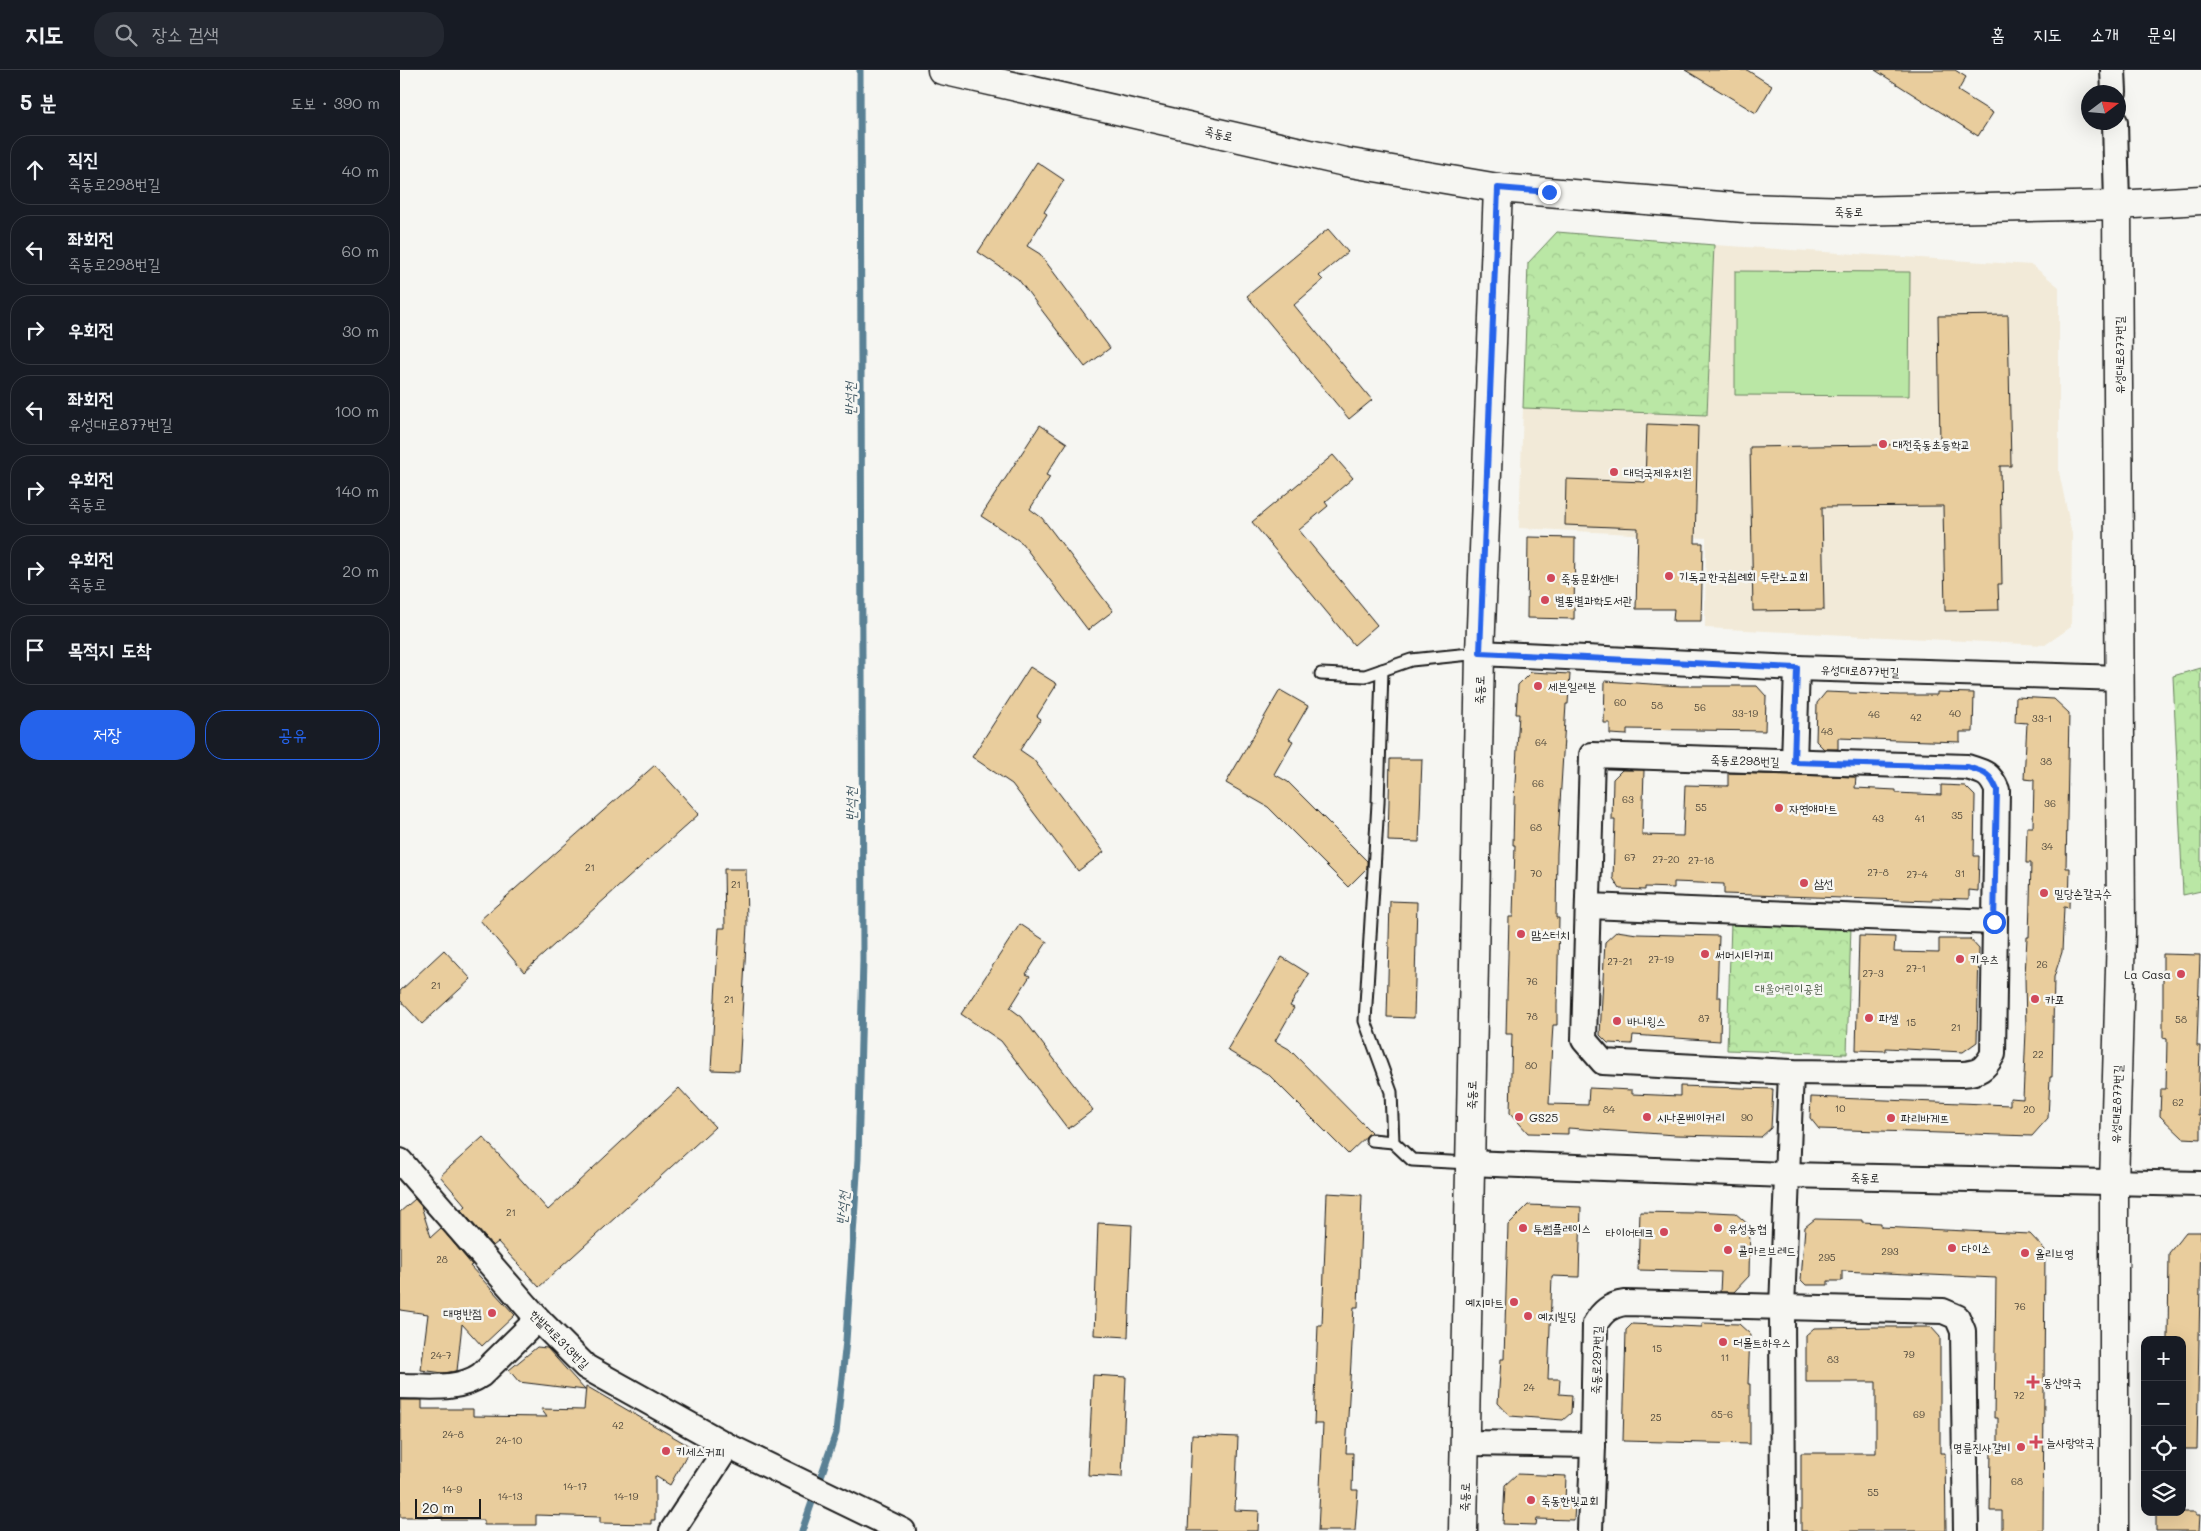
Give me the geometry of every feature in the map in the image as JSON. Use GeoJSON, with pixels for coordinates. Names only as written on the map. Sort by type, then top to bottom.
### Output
{"type":"FeatureCollection","features":[{"type":"Feature","properties":{"kind":"street"},"geometry":{"type":"LineString","coordinates":[[2113,70],[2114,85]]}},
{"type":"Feature","properties":{"kind":"street","name":"죽동로"},"geometry":{"type":"LineString","coordinates":[[948,71],[1345,162],[1498,188],[1745,208],[1842,211],[2118,205],[2201,200]]}},
{"type":"Feature","properties":{"kind":"street","name":"유성대로877번길"},"geometry":{"type":"LineString","coordinates":[[2114,1531],[2114,1184],[2121,933],[2118,205],[2115,130]]}},
{"type":"Feature","properties":{"kind":"street","name":"죽동로"},"geometry":{"type":"LineString","coordinates":[[1463,1531],[1480,653],[1498,188]]}},
{"type":"Feature","properties":{"kind":"street","name":"유성대로877번길"},"geometry":{"type":"LineString","coordinates":[[1480,653],[1797,668],[2121,678]]}},
{"type":"Feature","properties":{"kind":"street"},"geometry":{"type":"LineString","coordinates":[[1794,762],[1797,668]]}},
{"type":"Feature","properties":{"kind":"street","name":"죽동로298번길"},"geometry":{"type":"LineString","coordinates":[[1592,754],[1967,767],[1985,772],[1997,790],[1993,1054],[1987,1066],[1978,1073],[1791,1072],[1603,1062],[1584,1040],[1588,906],[1592,754]]}},
{"type":"Feature","properties":{"kind":"street"},"geometry":{"type":"LineString","coordinates":[[1588,906],[1994,922]]}},
{"type":"Feature","properties":{"kind":"street"},"geometry":{"type":"LineString","coordinates":[[1783,1531],[1782,1308],[1791,1072]]}},
{"type":"Feature","properties":{"kind":"street","name":"한밭대로313번길"},"geometry":{"type":"LineString","coordinates":[[400,1161],[538,1318],[586,1367],[597,1375],[728,1446],[903,1531]]}},
{"type":"Feature","properties":{"kind":"street","name":"죽동로"},"geometry":{"type":"LineString","coordinates":[[1469,1162],[1786,1175],[2114,1184],[2201,1184]]}},
{"type":"Feature","properties":{"kind":"street","name":"죽동로297번길"},"geometry":{"type":"LineString","coordinates":[[1590,1531],[1594,1445],[1595,1324],[1600,1315],[1610,1307],[1624,1303],[1943,1311],[1957,1317],[1963,1332],[1966,1531]]}},
{"type":"Feature","properties":{"kind":"street"},"geometry":{"type":"LineString","coordinates":[[400,1386],[460,1385],[472,1382],[538,1318]]}},
{"type":"Feature","properties":{"kind":"street"},"geometry":{"type":"LineString","coordinates":[[1466,1442],[1594,1445]]}},
{"type":"Feature","properties":{"kind":"street"},"geometry":{"type":"LineString","coordinates":[[672,1531],[728,1446]]}},
{"type":"Feature","properties":{"kind":"lane"},"geometry":{"type":"LineString","coordinates":[[1321,674],[1365,676],[1411,660],[1480,653]]}},
{"type":"Feature","properties":{"kind":"lane"},"geometry":{"type":"LineString","coordinates":[[1382,670],[1378,803],[1365,1021],[1391,1092],[1394,1142]]}},
{"type":"Feature","properties":{"kind":"lane"},"geometry":{"type":"LineString","coordinates":[[1372,1140],[1394,1142],[1412,1160],[1469,1162]]}},
{"type":"Feature","properties":{"kind":"shaded area","name":"대전죽동초등학교"},"geometry":{"type":"Polygon","coordinates":[[[1714,245],[2032,265],[2059,287],[2059,472],[2072,534],[2071,627],[2045,645],[1705,628],[1706,538],[1519,528],[1523,408],[1707,415],[1714,245]]]}},
{"type":"Feature","properties":{"kind":"green space"},"geometry":{"type":"Polygon","coordinates":[[[1557,232],[1714,245],[1707,415],[1523,408],[1528,263],[1557,232]]]}},
{"type":"Feature","properties":{"kind":"green space"},"geometry":{"type":"Polygon","coordinates":[[[1735,271],[1910,272],[1909,396],[1735,395],[1735,271]]]}},
{"type":"Feature","properties":{"kind":"green space"},"geometry":{"type":"Polygon","coordinates":[[[2201,668],[2201,891],[2183,895],[2173,676],[2201,668]]]}},
{"type":"Feature","properties":{"kind":"green space","name":"대울어린이공원"},"geometry":{"type":"Polygon","coordinates":[[[1731,922],[1851,926],[1847,1054],[1727,1050],[1731,922]]]}},
{"type":"Feature","properties":{"kind":"building"},"geometry":{"type":"Polygon","coordinates":[[[1685,70],[1747,70],[1772,86],[1756,113],[1685,70]]]}},
{"type":"Feature","properties":{"kind":"building"},"geometry":{"type":"Polygon","coordinates":[[[1875,70],[1955,70],[1966,77],[1958,91],[1993,113],[1978,136],[1875,70]]]}},
{"type":"Feature","properties":{"kind":"building"},"geometry":{"type":"Polygon","coordinates":[[[1037,162],[1064,180],[1044,212],[1047,214],[1027,246],[1040,254],[1110,348],[1085,367],[1018,279],[978,252],[1037,162]]]}},
{"type":"Feature","properties":{"kind":"building"},"geometry":{"type":"Polygon","coordinates":[[[1328,229],[1348,252],[1319,276],[1323,280],[1294,305],[1372,400],[1349,419],[1247,296],[1328,229]]]}},
{"type":"Feature","properties":{"kind":"building"},"geometry":{"type":"Polygon","coordinates":[[[2008,315],[2011,466],[2000,466],[2002,584],[1998,584],[1999,610],[1945,611],[1943,506],[1822,507],[1824,610],[1753,611],[1750,447],[1940,444],[1938,316],[2008,315]]]}},
{"type":"Feature","properties":{"kind":"building"},"geometry":{"type":"Polygon","coordinates":[[[1647,424],[1698,426],[1695,543],[1703,543],[1701,621],[1673,621],[1674,609],[1636,609],[1638,528],[1565,525],[1566,479],[1645,482],[1647,424]]]}},
{"type":"Feature","properties":{"kind":"building"},"geometry":{"type":"Polygon","coordinates":[[[1040,425],[1067,443],[1046,475],[1050,477],[1030,509],[1042,518],[1113,611],[1088,630],[1021,542],[981,516],[1040,425]]]}},
{"type":"Feature","properties":{"kind":"building"},"geometry":{"type":"Polygon","coordinates":[[[1333,455],[1353,478],[1325,502],[1328,506],[1299,530],[1377,625],[1354,645],[1252,522],[1333,455]]]}},
{"type":"Feature","properties":{"kind":"building","name":"죽동문화센터"},"geometry":{"type":"Polygon","coordinates":[[[1528,537],[1575,538],[1574,619],[1527,618],[1528,537]]]}},
{"type":"Feature","properties":{"kind":"building"},"geometry":{"type":"Polygon","coordinates":[[[1030,667],[1057,684],[1037,716],[1041,719],[1020,750],[1033,759],[1104,852],[1078,871],[1012,784],[972,757],[1030,667]]]}},
{"type":"Feature","properties":{"kind":"building"},"geometry":{"type":"Polygon","coordinates":[[[1531,672],[1570,674],[1568,704],[1566,704],[1557,853],[1556,918],[1559,918],[1557,1025],[1553,1025],[1549,1104],[1588,1105],[1589,1088],[1632,1090],[1632,1094],[1680,1096],[1680,1086],[1773,1089],[1771,1128],[1761,1137],[1676,1135],[1568,1128],[1568,1134],[1528,1133],[1510,1113],[1512,1034],[1506,1034],[1509,917],[1513,917],[1514,801],[1519,714],[1516,714],[1518,685],[1531,672]]]}},
{"type":"Feature","properties":{"kind":"building"},"geometry":{"type":"Polygon","coordinates":[[[1605,681],[1681,686],[1757,686],[1766,696],[1765,731],[1627,729],[1627,735],[1610,734],[1610,723],[1604,723],[1605,681]]]}},
{"type":"Feature","properties":{"kind":"building"},"geometry":{"type":"Polygon","coordinates":[[[1280,690],[1308,706],[1289,739],[1293,741],[1274,774],[1288,782],[1367,861],[1367,868],[1348,887],[1268,807],[1226,783],[1280,690]]]}},
{"type":"Feature","properties":{"kind":"building"},"geometry":{"type":"Polygon","coordinates":[[[1826,692],[1900,695],[1937,695],[1937,692],[1974,693],[1973,732],[1960,732],[1960,742],[1838,738],[1838,749],[1824,749],[1816,741],[1817,703],[1826,692]]]}},
{"type":"Feature","properties":{"kind":"building"},"geometry":{"type":"Polygon","coordinates":[[[2016,697],[2054,699],[2069,713],[2066,868],[2070,868],[2069,908],[2064,907],[2062,952],[2054,977],[2052,1077],[2050,1077],[2048,1118],[2032,1136],[1819,1129],[1810,1118],[1811,1097],[2010,1105],[2010,1098],[2023,1099],[2026,1031],[2025,976],[2027,937],[2029,937],[2031,863],[2026,863],[2027,827],[2033,827],[2034,780],[2024,779],[2027,723],[2015,722],[2016,697]]]}},
{"type":"Feature","properties":{"kind":"building"},"geometry":{"type":"Polygon","coordinates":[[[1390,759],[1422,759],[1419,842],[1388,841],[1390,759]]]}},
{"type":"Feature","properties":{"kind":"building"},"geometry":{"type":"Polygon","coordinates":[[[655,765],[699,814],[524,972],[480,920],[655,765]]]}},
{"type":"Feature","properties":{"kind":"building"},"geometry":{"type":"Polygon","coordinates":[[[1622,770],[1644,770],[1642,835],[1683,836],[1685,785],[1728,786],[1728,773],[1856,777],[1855,788],[1896,790],[1896,793],[1941,795],[1941,785],[1965,786],[1975,796],[1974,856],[1979,856],[1978,891],[1969,890],[1969,899],[1932,898],[1932,901],[1724,894],[1724,884],[1674,882],[1674,888],[1645,887],[1645,890],[1620,889],[1613,878],[1615,820],[1612,820],[1613,779],[1622,770]]]}},
{"type":"Feature","properties":{"kind":"building"},"geometry":{"type":"Polygon","coordinates":[[[724,869],[746,869],[747,925],[739,1071],[711,1070],[719,928],[725,928],[724,869]]]}},
{"type":"Feature","properties":{"kind":"building"},"geometry":{"type":"Polygon","coordinates":[[[1390,901],[1417,902],[1414,1018],[1387,1017],[1390,901]]]}},
{"type":"Feature","properties":{"kind":"building"},"geometry":{"type":"Polygon","coordinates":[[[1020,924],[1047,942],[1026,974],[1030,976],[1010,1008],[1022,1017],[1093,1110],[1068,1129],[1001,1041],[961,1014],[1020,924]]]}},
{"type":"Feature","properties":{"kind":"building"},"geometry":{"type":"Polygon","coordinates":[[[1617,931],[1637,934],[1719,936],[1717,997],[1721,997],[1720,1041],[1633,1035],[1632,1044],[1608,1043],[1600,1035],[1605,942],[1617,931]]]}},
{"type":"Feature","properties":{"kind":"building"},"geometry":{"type":"Polygon","coordinates":[[[1859,936],[1895,937],[1894,952],[1939,953],[1939,939],[1970,939],[1979,949],[1977,1042],[1963,1052],[1886,1048],[1886,1051],[1856,1050],[1859,936]]]}},
{"type":"Feature","properties":{"kind":"building"},"geometry":{"type":"Polygon","coordinates":[[[444,950],[471,979],[422,1024],[400,1000],[400,991],[444,950]]]}},
{"type":"Feature","properties":{"kind":"building"},"geometry":{"type":"Polygon","coordinates":[[[2163,954],[2200,955],[2197,1046],[2200,1046],[2198,1115],[2201,1115],[2201,1139],[2183,1138],[2160,1116],[2161,1089],[2166,1089],[2167,1039],[2163,1038],[2163,954]]]}},
{"type":"Feature","properties":{"kind":"building"},"geometry":{"type":"Polygon","coordinates":[[[1282,957],[1309,974],[1290,1006],[1294,1008],[1275,1041],[1289,1049],[1371,1132],[1348,1154],[1269,1075],[1227,1050],[1282,957]]]}},
{"type":"Feature","properties":{"kind":"building"},"geometry":{"type":"Polygon","coordinates":[[[679,1088],[715,1127],[539,1287],[498,1242],[493,1246],[461,1210],[466,1206],[440,1176],[483,1137],[548,1210],[679,1088]]]}},
{"type":"Feature","properties":{"kind":"building"},"geometry":{"type":"Polygon","coordinates":[[[1327,1193],[1362,1195],[1358,1307],[1354,1307],[1346,1453],[1353,1453],[1352,1490],[1358,1490],[1355,1531],[1318,1531],[1323,1424],[1314,1424],[1318,1325],[1322,1325],[1327,1193]]]}},
{"type":"Feature","properties":{"kind":"building"},"geometry":{"type":"Polygon","coordinates":[[[415,1199],[421,1206],[431,1237],[441,1228],[472,1265],[470,1266],[515,1315],[482,1346],[462,1324],[457,1371],[443,1373],[421,1370],[428,1314],[400,1310],[400,1212],[415,1199]]]}},
{"type":"Feature","properties":{"kind":"building","name":"예지빌딩"},"geometry":{"type":"Polygon","coordinates":[[[1528,1205],[1581,1207],[1579,1277],[1552,1276],[1548,1379],[1560,1379],[1559,1394],[1572,1395],[1571,1413],[1563,1420],[1510,1416],[1498,1403],[1501,1359],[1504,1359],[1508,1225],[1528,1205]]]}},
{"type":"Feature","properties":{"kind":"building"},"geometry":{"type":"Polygon","coordinates":[[[1693,1211],[1735,1213],[1750,1226],[1749,1276],[1734,1292],[1720,1292],[1721,1272],[1638,1270],[1640,1212],[1693,1213],[1693,1211]]]}},
{"type":"Feature","properties":{"kind":"building"},"geometry":{"type":"Polygon","coordinates":[[[1815,1219],[1862,1220],[1862,1222],[1881,1223],[1881,1227],[2030,1234],[2045,1250],[2043,1531],[2002,1531],[2002,1511],[1990,1511],[1991,1451],[1998,1451],[1998,1418],[1994,1418],[1996,1278],[1842,1271],[1842,1281],[1828,1281],[1828,1285],[1806,1285],[1801,1280],[1805,1227],[1815,1219]]]}},
{"type":"Feature","properties":{"kind":"building"},"geometry":{"type":"Polygon","coordinates":[[[1098,1223],[1132,1225],[1128,1337],[1094,1335],[1098,1223]]]}},
{"type":"Feature","properties":{"kind":"building"},"geometry":{"type":"Polygon","coordinates":[[[2186,1232],[2201,1232],[2197,1449],[2186,1449],[2186,1336],[2168,1336],[2169,1253],[2186,1232]]]}},
{"type":"Feature","properties":{"kind":"building"},"geometry":{"type":"Polygon","coordinates":[[[1702,1323],[1739,1324],[1750,1334],[1748,1384],[1750,1384],[1750,1444],[1623,1441],[1626,1330],[1632,1324],[1702,1327],[1702,1323]]]}},
{"type":"Feature","properties":{"kind":"building"},"geometry":{"type":"Polygon","coordinates":[[[1931,1327],[1940,1337],[1940,1453],[1945,1453],[1946,1531],[1801,1531],[1801,1453],[1876,1453],[1876,1382],[1806,1382],[1806,1335],[1814,1328],[1931,1327]]]}},
{"type":"Feature","properties":{"kind":"building"},"geometry":{"type":"Polygon","coordinates":[[[537,1347],[547,1348],[585,1390],[519,1382],[509,1370],[537,1347]]]}},
{"type":"Feature","properties":{"kind":"building"},"geometry":{"type":"Polygon","coordinates":[[[1093,1375],[1126,1377],[1122,1477],[1088,1475],[1093,1375]]]}},
{"type":"Feature","properties":{"kind":"building"},"geometry":{"type":"Polygon","coordinates":[[[586,1386],[691,1447],[670,1485],[655,1476],[655,1520],[651,1520],[651,1524],[600,1523],[600,1517],[536,1515],[536,1525],[484,1525],[484,1520],[442,1520],[443,1517],[400,1517],[400,1400],[422,1400],[422,1409],[473,1409],[473,1416],[547,1417],[541,1409],[584,1410],[586,1386]]]}},
{"type":"Feature","properties":{"kind":"building"},"geometry":{"type":"Polygon","coordinates":[[[1192,1435],[1238,1437],[1235,1510],[1259,1511],[1258,1531],[1188,1531],[1192,1435]]]}},
{"type":"Feature","properties":{"kind":"building"},"geometry":{"type":"Polygon","coordinates":[[[1517,1474],[1566,1476],[1565,1503],[1575,1504],[1574,1520],[1537,1519],[1536,1525],[1503,1524],[1505,1485],[1517,1474]]]}},
{"type":"Feature","properties":{"kind":"building"},"geometry":{"type":"Polygon","coordinates":[[[2186,1512],[2196,1512],[2196,1515],[2200,1515],[2199,1531],[2156,1531],[2156,1516],[2186,1516],[2186,1512]]]}},
{"type":"Feature","properties":{"kind":"waterway","name":"반석천"},"geometry":{"type":"LineString","coordinates":[[802,1531],[836,1433],[846,1341],[858,1159],[863,960],[860,70]]}},
{"type":"Feature","properties":{"kind":"place","name":"대전죽동초등학교"},"geometry":{"type":"Point","coordinates":[1883,444]}},
{"type":"Feature","properties":{"kind":"place","name":"대덕국제유치원"},"geometry":{"type":"Point","coordinates":[1614,472]}},
{"type":"Feature","properties":{"kind":"place","name":"기독교한국침례회 두란노교회"},"geometry":{"type":"Point","coordinates":[1669,576]}},
{"type":"Feature","properties":{"kind":"place","name":"죽동문화센터"},"geometry":{"type":"Point","coordinates":[1551,578]}},
{"type":"Feature","properties":{"kind":"place","name":"별똥별과학도서관"},"geometry":{"type":"Point","coordinates":[1545,600]}},
{"type":"Feature","properties":{"kind":"place","name":"세븐일레븐"},"geometry":{"type":"Point","coordinates":[1538,686]}},
{"type":"Feature","properties":{"kind":"place","name":"자연애마트"},"geometry":{"type":"Point","coordinates":[1779,808]}},
{"type":"Feature","properties":{"kind":"place","name":"삼선"},"geometry":{"type":"Point","coordinates":[1804,883]}},
{"type":"Feature","properties":{"kind":"place","name":"밀당손칼국수"},"geometry":{"type":"Point","coordinates":[2044,893]}},
{"type":"Feature","properties":{"kind":"place","name":"맘스터치"},"geometry":{"type":"Point","coordinates":[1521,934]}},
{"type":"Feature","properties":{"kind":"place","name":"써머시티커피"},"geometry":{"type":"Point","coordinates":[1705,954]}},
{"type":"Feature","properties":{"kind":"place","name":"키우츠"},"geometry":{"type":"Point","coordinates":[1960,959]}},
{"type":"Feature","properties":{"kind":"place","name":"La Casa"},"geometry":{"type":"Point","coordinates":[2181,974]}},
{"type":"Feature","properties":{"kind":"place","name":"카포"},"geometry":{"type":"Point","coordinates":[2035,999]}},
{"type":"Feature","properties":{"kind":"place","name":"파셀"},"geometry":{"type":"Point","coordinates":[1869,1018]}},
{"type":"Feature","properties":{"kind":"place","name":"바니윙스"},"geometry":{"type":"Point","coordinates":[1617,1021]}},
{"type":"Feature","properties":{"kind":"place","name":"GS25"},"geometry":{"type":"Point","coordinates":[1519,1117]}},
{"type":"Feature","properties":{"kind":"place","name":"시나몬베이커리"},"geometry":{"type":"Point","coordinates":[1647,1117]}},
{"type":"Feature","properties":{"kind":"place","name":"파리바게뜨"},"geometry":{"type":"Point","coordinates":[1891,1118]}},
{"type":"Feature","properties":{"kind":"place","name":"투썸플레이스"},"geometry":{"type":"Point","coordinates":[1523,1228]}},
{"type":"Feature","properties":{"kind":"place","name":"유성농협"},"geometry":{"type":"Point","coordinates":[1718,1228]}},
{"type":"Feature","properties":{"kind":"place","name":"타이어테크"},"geometry":{"type":"Point","coordinates":[1664,1232]}},
{"type":"Feature","properties":{"kind":"place","name":"다이소"},"geometry":{"type":"Point","coordinates":[1952,1248]}},
{"type":"Feature","properties":{"kind":"place","name":"콜마르브레드"},"geometry":{"type":"Point","coordinates":[1728,1250]}},
{"type":"Feature","properties":{"kind":"place","name":"올리브영"},"geometry":{"type":"Point","coordinates":[2025,1253]}},
{"type":"Feature","properties":{"kind":"place","name":"예지마트"},"geometry":{"type":"Point","coordinates":[1514,1302]}},
{"type":"Feature","properties":{"kind":"place","name":"대명반점"},"geometry":{"type":"Point","coordinates":[492,1313]}},
{"type":"Feature","properties":{"kind":"place","name":"예지빌딩"},"geometry":{"type":"Point","coordinates":[1528,1316]}},
{"type":"Feature","properties":{"kind":"place","name":"더몰트하우스"},"geometry":{"type":"Point","coordinates":[1723,1342]}},
{"type":"Feature","properties":{"kind":"place","name":"동산약국"},"geometry":{"type":"Point","coordinates":[2033,1382]}},
{"type":"Feature","properties":{"kind":"place","name":"늘사랑약국"},"geometry":{"type":"Point","coordinates":[2036,1442]}},
{"type":"Feature","properties":{"kind":"place","name":"명륜진사갈비"},"geometry":{"type":"Point","coordinates":[2021,1447]}},
{"type":"Feature","properties":{"kind":"place","name":"키세스커피"},"geometry":{"type":"Point","coordinates":[666,1451]}},
{"type":"Feature","properties":{"kind":"place","name":"죽동한빛교회"},"geometry":{"type":"Point","coordinates":[1531,1500]}},
{"type":"Feature","properties":{"kind":"route"},"geometry":{"type":"LineString","coordinates":[[1549,192],[1498,188],[1480,653],[1797,668],[1794,762],[1967,767],[1985,772],[1993,782],[1997,790],[1994,922]]}}]}
